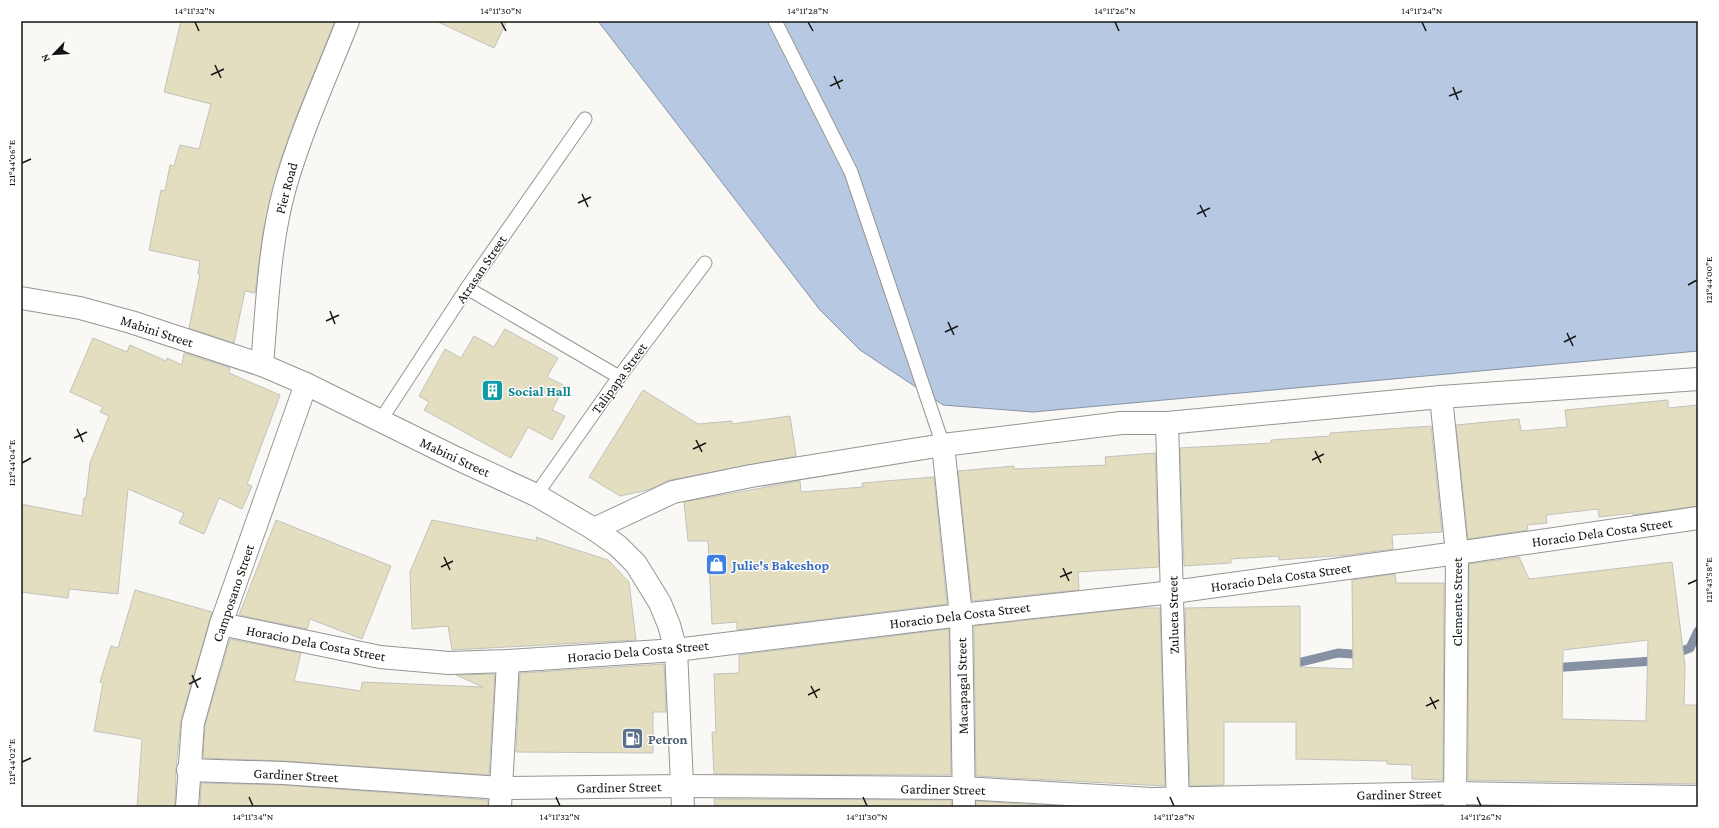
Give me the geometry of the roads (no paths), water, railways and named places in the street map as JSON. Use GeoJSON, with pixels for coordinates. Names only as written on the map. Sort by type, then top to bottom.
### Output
{"type":"FeatureCollection","features":[{"type":"Feature","properties":{"kind":"street","name":"Pier Road"},"geometry":{"type":"LineString","coordinates":[[262,365],[274,241],[284,192],[293,160],[348,21]]}},
{"type":"Feature","properties":{"kind":"street","name":"Mabini Street"},"geometry":{"type":"LineString","coordinates":[[21,298],[80,308],[131,322],[262,365],[306,384],[536,495],[594,529],[618,546],[636,564],[649,583],[669,625],[676,650],[683,807]]}},
{"type":"Feature","properties":{"kind":"street"},"geometry":{"type":"LineString","coordinates":[[594,529],[673,492],[751,476],[943,445],[1121,424],[1167,423],[1441,398],[1698,379]]}},
{"type":"Feature","properties":{"kind":"street","name":"Camposano Street"},"geometry":{"type":"LineString","coordinates":[[187,807],[188,770],[193,723],[221,624],[306,384]]}},
{"type":"Feature","properties":{"kind":"street","name":"Clemente Street"},"geometry":{"type":"LineString","coordinates":[[1441,398],[1457,553],[1455,800]]}},
{"type":"Feature","properties":{"kind":"street","name":"Zulueta Street"},"geometry":{"type":"LineString","coordinates":[[1167,423],[1178,803]]}},
{"type":"Feature","properties":{"kind":"street","name":"Macapagal Street"},"geometry":{"type":"LineString","coordinates":[[943,445],[960,615],[963,798]]}},
{"type":"Feature","properties":{"kind":"street","name":"Horacio Dela Costa Street"},"geometry":{"type":"LineString","coordinates":[[221,624],[380,658],[449,663],[508,662],[676,650],[960,615],[1173,592],[1698,518]]}},
{"type":"Feature","properties":{"kind":"street"},"geometry":{"type":"LineString","coordinates":[[501,798],[508,662]]}},
{"type":"Feature","properties":{"kind":"street","name":"Gardiner Street"},"geometry":{"type":"LineString","coordinates":[[188,770],[283,773],[501,798],[682,786],[963,798],[1151,799],[1178,803],[1698,797]]}},
{"type":"Feature","properties":{"kind":"lane"},"geometry":{"type":"LineString","coordinates":[[775,21],[851,172],[943,445]]}},
{"type":"Feature","properties":{"kind":"lane","name":"Atrasan Street"},"geometry":{"type":"LineString","coordinates":[[380,421],[467,288],[585,119]]}},
{"type":"Feature","properties":{"kind":"lane","name":"Talipapa Street"},"geometry":{"type":"LineString","coordinates":[[536,495],[619,377],[705,263]]}},
{"type":"Feature","properties":{"kind":"lane"},"geometry":{"type":"LineString","coordinates":[[467,288],[619,377]]}},
{"type":"Feature","properties":{"kind":"water"},"geometry":{"type":"Polygon","coordinates":[[[598,21],[1698,21],[1698,351],[1033,412],[943,405],[860,350],[820,310],[598,21]]]}},
{"type":"Feature","properties":{"kind":"waterway"},"geometry":{"type":"LineString","coordinates":[[1671,655],[1690,648],[1698,631]]}},
{"type":"Feature","properties":{"kind":"waterway"},"geometry":{"type":"LineString","coordinates":[[1289,665],[1338,653],[1365,655]]}},
{"type":"Feature","properties":{"kind":"waterway"},"geometry":{"type":"LineString","coordinates":[[1551,668],[1653,661],[1659,659]]}},
{"type":"Feature","properties":{"kind":"place","name":"Social Hall"},"geometry":{"type":"Point","coordinates":[492,391]}},
{"type":"Feature","properties":{"kind":"place","name":"Julie's Bakeshop"},"geometry":{"type":"Point","coordinates":[716,565]}},
{"type":"Feature","properties":{"kind":"place","name":"Petron"},"geometry":{"type":"Point","coordinates":[632,739]}}]}
